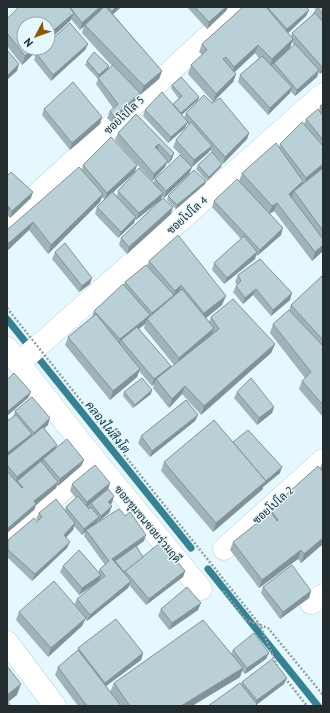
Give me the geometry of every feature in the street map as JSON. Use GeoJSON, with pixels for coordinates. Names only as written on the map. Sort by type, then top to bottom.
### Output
{"type":"FeatureCollection","features":[{"type":"Feature","properties":{"kind":"street","name":"ซอยโปโล 5"},"geometry":{"type":"LineString","coordinates":[[7,222],[240,7]]}},
{"type":"Feature","properties":{"kind":"street","name":"ซอยโปโล 4"},"geometry":{"type":"LineString","coordinates":[[18,355],[50,336],[323,94]]}},
{"type":"Feature","properties":{"kind":"street","name":"ซอยชุมชนซอยร่วมฤดี"},"geometry":{"type":"LineString","coordinates":[[18,355],[95,460],[201,589]]}},
{"type":"Feature","properties":{"kind":"street"},"geometry":{"type":"LineString","coordinates":[[7,542],[95,460]]}},
{"type":"Feature","properties":{"kind":"street","name":"ซอยโปโล 2"},"geometry":{"type":"LineString","coordinates":[[224,549],[323,460]]}},
{"type":"Feature","properties":{"kind":"street"},"geometry":{"type":"LineString","coordinates":[[7,642],[55,706]]}},
{"type":"Feature","properties":{"kind":"path"},"geometry":{"type":"LineString","coordinates":[[7,308],[260,625],[279,671]]}},
{"type":"Feature","properties":{"kind":"path"},"geometry":{"type":"LineString","coordinates":[[284,677],[307,706]]}},
{"type":"Feature","properties":{"kind":"building"},"geometry":{"type":"Polygon","coordinates":[[[19,7],[69,7],[74,13],[56,28],[56,16],[16,16],[16,44],[7,33],[7,19],[19,7]]]}},
{"type":"Feature","properties":{"kind":"building"},"geometry":{"type":"Polygon","coordinates":[[[70,7],[100,7],[82,23],[70,7]]]}},
{"type":"Feature","properties":{"kind":"building"},"geometry":{"type":"Polygon","coordinates":[[[104,7],[106,7],[162,71],[144,86],[85,25],[104,7]]]}},
{"type":"Feature","properties":{"kind":"building"},"geometry":{"type":"Polygon","coordinates":[[[108,7],[116,7],[112,11],[108,7]]]}},
{"type":"Feature","properties":{"kind":"building"},"geometry":{"type":"Polygon","coordinates":[[[195,7],[226,7],[209,22],[195,7]]]}},
{"type":"Feature","properties":{"kind":"building"},"geometry":{"type":"Polygon","coordinates":[[[243,7],[266,7],[293,39],[272,59],[258,45],[234,67],[226,57],[223,59],[236,74],[216,94],[191,65],[207,50],[202,44],[243,7]]]}},
{"type":"Feature","properties":{"kind":"building"},"geometry":{"type":"Polygon","coordinates":[[[267,7],[306,7],[309,10],[287,29],[267,7]]]}},
{"type":"Feature","properties":{"kind":"building"},"geometry":{"type":"Polygon","coordinates":[[[317,7],[323,7],[323,14],[317,7]]]}},
{"type":"Feature","properties":{"kind":"building"},"geometry":{"type":"Polygon","coordinates":[[[315,13],[323,22],[323,67],[292,33],[315,13]]]}},
{"type":"Feature","properties":{"kind":"building"},"geometry":{"type":"Polygon","coordinates":[[[70,23],[88,44],[53,75],[38,56],[56,56],[56,36],[70,23]]]}},
{"type":"Feature","properties":{"kind":"building"},"geometry":{"type":"Polygon","coordinates":[[[295,44],[319,70],[297,90],[274,63],[295,44]]]}},
{"type":"Feature","properties":{"kind":"building"},"geometry":{"type":"Polygon","coordinates":[[[7,50],[19,64],[7,76],[7,50]]]}},
{"type":"Feature","properties":{"kind":"building"},"geometry":{"type":"Polygon","coordinates":[[[94,52],[109,66],[99,75],[87,61],[94,52]]]}},
{"type":"Feature","properties":{"kind":"building"},"geometry":{"type":"Polygon","coordinates":[[[262,56],[292,87],[270,108],[240,75],[262,56]]]}},
{"type":"Feature","properties":{"kind":"building"},"geometry":{"type":"Polygon","coordinates":[[[113,65],[140,93],[114,117],[110,111],[118,104],[98,78],[113,65]]]}},
{"type":"Feature","properties":{"kind":"building"},"geometry":{"type":"Polygon","coordinates":[[[181,77],[199,97],[181,113],[173,104],[182,96],[172,85],[181,77]]]}},
{"type":"Feature","properties":{"kind":"building"},"geometry":{"type":"Polygon","coordinates":[[[73,82],[102,117],[72,143],[44,109],[73,82]]]}},
{"type":"Feature","properties":{"kind":"building"},"geometry":{"type":"Polygon","coordinates":[[[162,92],[188,122],[171,137],[145,110],[162,92]]]}},
{"type":"Feature","properties":{"kind":"building"},"geometry":{"type":"Polygon","coordinates":[[[204,95],[212,103],[220,98],[249,133],[225,157],[186,113],[204,95]]]}},
{"type":"Feature","properties":{"kind":"building"},"geometry":{"type":"Polygon","coordinates":[[[318,109],[323,116],[323,140],[306,119],[318,109]]]}},
{"type":"Feature","properties":{"kind":"building"},"geometry":{"type":"Polygon","coordinates":[[[136,114],[174,153],[171,157],[159,144],[155,147],[168,161],[154,174],[118,133],[136,114]]]}},
{"type":"Feature","properties":{"kind":"building"},"geometry":{"type":"Polygon","coordinates":[[[191,122],[212,146],[194,160],[176,140],[191,122]]]}},
{"type":"Feature","properties":{"kind":"building"},"geometry":{"type":"Polygon","coordinates":[[[302,122],[323,146],[323,164],[306,178],[280,144],[302,122]]]}},
{"type":"Feature","properties":{"kind":"building"},"geometry":{"type":"Polygon","coordinates":[[[111,137],[137,165],[107,193],[83,165],[111,137]]]}},
{"type":"Feature","properties":{"kind":"building"},"geometry":{"type":"Polygon","coordinates":[[[276,143],[303,181],[289,194],[323,239],[323,245],[315,252],[277,203],[272,206],[242,173],[276,143]]]}},
{"type":"Feature","properties":{"kind":"building"},"geometry":{"type":"Polygon","coordinates":[[[212,152],[222,164],[209,177],[198,165],[212,152]]]}},
{"type":"Feature","properties":{"kind":"building"},"geometry":{"type":"Polygon","coordinates":[[[180,155],[192,167],[166,191],[155,179],[180,155]]]}},
{"type":"Feature","properties":{"kind":"building"},"geometry":{"type":"Polygon","coordinates":[[[79,167],[103,194],[51,245],[33,222],[9,243],[7,241],[7,230],[79,167]]]}},
{"type":"Feature","properties":{"kind":"building"},"geometry":{"type":"Polygon","coordinates":[[[139,168],[163,193],[139,213],[118,191],[139,168]]]}},
{"type":"Feature","properties":{"kind":"building"},"geometry":{"type":"Polygon","coordinates":[[[323,168],[323,231],[294,191],[323,168]]]}},
{"type":"Feature","properties":{"kind":"building"},"geometry":{"type":"Polygon","coordinates":[[[194,170],[206,181],[177,205],[168,196],[194,170]]]}},
{"type":"Feature","properties":{"kind":"building"},"geometry":{"type":"Polygon","coordinates":[[[11,172],[33,192],[12,211],[7,205],[7,176],[11,172]]]}},
{"type":"Feature","properties":{"kind":"building"},"geometry":{"type":"Polygon","coordinates":[[[237,179],[283,228],[260,250],[214,201],[237,179]]]}},
{"type":"Feature","properties":{"kind":"building"},"geometry":{"type":"Polygon","coordinates":[[[112,192],[136,217],[121,232],[97,207],[112,192]]]}},
{"type":"Feature","properties":{"kind":"building"},"geometry":{"type":"Polygon","coordinates":[[[163,198],[173,207],[129,247],[121,238],[163,198]]]}},
{"type":"Feature","properties":{"kind":"building"},"geometry":{"type":"Polygon","coordinates":[[[178,235],[226,296],[204,313],[181,285],[175,291],[149,261],[178,235]]]}},
{"type":"Feature","properties":{"kind":"building"},"geometry":{"type":"Polygon","coordinates":[[[244,236],[257,252],[227,278],[214,263],[244,236]]]}},
{"type":"Feature","properties":{"kind":"building"},"geometry":{"type":"Polygon","coordinates":[[[65,243],[92,278],[82,286],[55,252],[65,243]]]}},
{"type":"Feature","properties":{"kind":"building"},"geometry":{"type":"Polygon","coordinates":[[[260,259],[292,293],[273,310],[256,289],[245,298],[236,286],[241,281],[238,275],[260,259]]]}},
{"type":"Feature","properties":{"kind":"building"},"geometry":{"type":"Polygon","coordinates":[[[146,265],[174,295],[152,313],[125,282],[146,265]]]}},
{"type":"Feature","properties":{"kind":"building"},"geometry":{"type":"Polygon","coordinates":[[[322,276],[323,278],[323,340],[291,305],[322,276]]]}},
{"type":"Feature","properties":{"kind":"building"},"geometry":{"type":"Polygon","coordinates":[[[123,284],[150,315],[120,339],[94,311],[123,284]]]}},
{"type":"Feature","properties":{"kind":"building"},"geometry":{"type":"Polygon","coordinates":[[[182,289],[214,328],[179,358],[147,319],[182,289]]]}},
{"type":"Feature","properties":{"kind":"building"},"geometry":{"type":"Polygon","coordinates":[[[233,299],[275,344],[204,406],[185,386],[172,399],[156,379],[219,329],[211,317],[233,299]]]}},
{"type":"Feature","properties":{"kind":"building"},"geometry":{"type":"Polygon","coordinates":[[[289,310],[323,346],[323,405],[302,381],[311,372],[273,324],[289,310]]]}},
{"type":"Feature","properties":{"kind":"building"},"geometry":{"type":"Polygon","coordinates":[[[96,314],[140,369],[113,391],[68,337],[96,314]]]}},
{"type":"Feature","properties":{"kind":"building"},"geometry":{"type":"Polygon","coordinates":[[[137,327],[171,366],[154,379],[121,340],[137,327]]]}},
{"type":"Feature","properties":{"kind":"building"},"geometry":{"type":"Polygon","coordinates":[[[14,373],[31,392],[7,412],[7,380],[14,373]]]}},
{"type":"Feature","properties":{"kind":"building"},"geometry":{"type":"Polygon","coordinates":[[[142,378],[152,390],[135,405],[124,392],[142,378]]]}},
{"type":"Feature","properties":{"kind":"building"},"geometry":{"type":"Polygon","coordinates":[[[251,378],[274,407],[259,418],[237,392],[251,378]]]}},
{"type":"Feature","properties":{"kind":"building"},"geometry":{"type":"Polygon","coordinates":[[[32,397],[50,418],[34,433],[15,411],[32,397]]]}},
{"type":"Feature","properties":{"kind":"building"},"geometry":{"type":"Polygon","coordinates":[[[186,400],[198,415],[152,451],[141,436],[186,400]]]}},
{"type":"Feature","properties":{"kind":"building"},"geometry":{"type":"Polygon","coordinates":[[[16,415],[32,434],[7,453],[7,421],[16,415]]]}},
{"type":"Feature","properties":{"kind":"building"},"geometry":{"type":"Polygon","coordinates":[[[214,420],[266,481],[216,523],[164,462],[214,420]]]}},
{"type":"Feature","properties":{"kind":"building"},"geometry":{"type":"Polygon","coordinates":[[[43,427],[57,445],[17,477],[7,465],[7,456],[43,427]]]}},
{"type":"Feature","properties":{"kind":"building"},"geometry":{"type":"Polygon","coordinates":[[[248,430],[282,467],[266,481],[233,442],[248,430]]]}},
{"type":"Feature","properties":{"kind":"building"},"geometry":{"type":"Polygon","coordinates":[[[67,439],[84,460],[60,479],[43,459],[67,439]]]}},
{"type":"Feature","properties":{"kind":"building"},"geometry":{"type":"Polygon","coordinates":[[[41,461],[58,482],[34,501],[36,504],[7,529],[7,471],[22,488],[23,487],[17,481],[41,461]]]}},
{"type":"Feature","properties":{"kind":"building"},"geometry":{"type":"Polygon","coordinates":[[[95,465],[110,483],[87,502],[72,484],[95,465]]]}},
{"type":"Feature","properties":{"kind":"building"},"geometry":{"type":"Polygon","coordinates":[[[318,466],[323,472],[323,538],[304,554],[301,550],[262,580],[233,542],[271,512],[277,521],[278,520],[270,509],[318,466]]]}},
{"type":"Feature","properties":{"kind":"building"},"geometry":{"type":"Polygon","coordinates":[[[108,489],[114,496],[108,502],[112,506],[101,516],[91,503],[108,489]]]}},
{"type":"Feature","properties":{"kind":"building"},"geometry":{"type":"Polygon","coordinates":[[[78,496],[89,509],[91,507],[99,517],[84,529],[66,507],[78,496]]]}},
{"type":"Feature","properties":{"kind":"building"},"geometry":{"type":"Polygon","coordinates":[[[56,499],[75,523],[64,535],[70,542],[35,574],[8,550],[8,540],[34,518],[37,522],[42,517],[39,513],[56,499]]]}},
{"type":"Feature","properties":{"kind":"building"},"geometry":{"type":"Polygon","coordinates":[[[119,509],[125,516],[130,512],[146,535],[112,559],[131,581],[90,615],[77,599],[105,576],[100,569],[109,561],[86,530],[119,509]]]}},
{"type":"Feature","properties":{"kind":"building"},"geometry":{"type":"Polygon","coordinates":[[[161,542],[185,571],[149,599],[125,571],[161,542]]]}},
{"type":"Feature","properties":{"kind":"building"},"geometry":{"type":"Polygon","coordinates":[[[136,546],[143,557],[124,572],[115,561],[136,546]]]}},
{"type":"Feature","properties":{"kind":"building"},"geometry":{"type":"Polygon","coordinates":[[[79,550],[101,575],[82,588],[63,566],[79,550]]]}},
{"type":"Feature","properties":{"kind":"building"},"geometry":{"type":"Polygon","coordinates":[[[292,565],[311,591],[283,612],[263,587],[292,565]]]}},
{"type":"Feature","properties":{"kind":"building"},"geometry":{"type":"Polygon","coordinates":[[[54,581],[86,618],[51,648],[19,612],[54,581]]]}},
{"type":"Feature","properties":{"kind":"building"},"geometry":{"type":"Polygon","coordinates":[[[187,587],[201,603],[172,623],[161,609],[187,587]]]}},
{"type":"Feature","properties":{"kind":"building"},"geometry":{"type":"Polygon","coordinates":[[[116,619],[143,653],[105,683],[78,648],[116,619]]]}},
{"type":"Feature","properties":{"kind":"building"},"geometry":{"type":"Polygon","coordinates":[[[203,620],[243,668],[181,706],[130,706],[114,683],[203,620]]]}},
{"type":"Feature","properties":{"kind":"building"},"geometry":{"type":"Polygon","coordinates":[[[254,633],[269,653],[247,668],[233,650],[254,633]]]}},
{"type":"Feature","properties":{"kind":"building"},"geometry":{"type":"Polygon","coordinates":[[[78,650],[121,706],[87,706],[58,667],[78,650]]]}},
{"type":"Feature","properties":{"kind":"building"},"geometry":{"type":"Polygon","coordinates":[[[272,659],[287,678],[257,700],[242,682],[272,659]]]}},
{"type":"Feature","properties":{"kind":"building"},"geometry":{"type":"Polygon","coordinates":[[[7,666],[21,684],[7,695],[7,666]]]}},
{"type":"Feature","properties":{"kind":"building"},"geometry":{"type":"Polygon","coordinates":[[[240,683],[257,704],[255,706],[208,706],[240,683]]]}},
{"type":"Feature","properties":{"kind":"waterway","name":"คลองไผ่สิงโต"},"geometry":{"type":"LineString","coordinates":[[7,319],[191,548]]}},
{"type":"Feature","properties":{"kind":"waterway","name":"คลองไผ่สิงโต"},"geometry":{"type":"LineString","coordinates":[[208,569],[318,706]]}}]}
